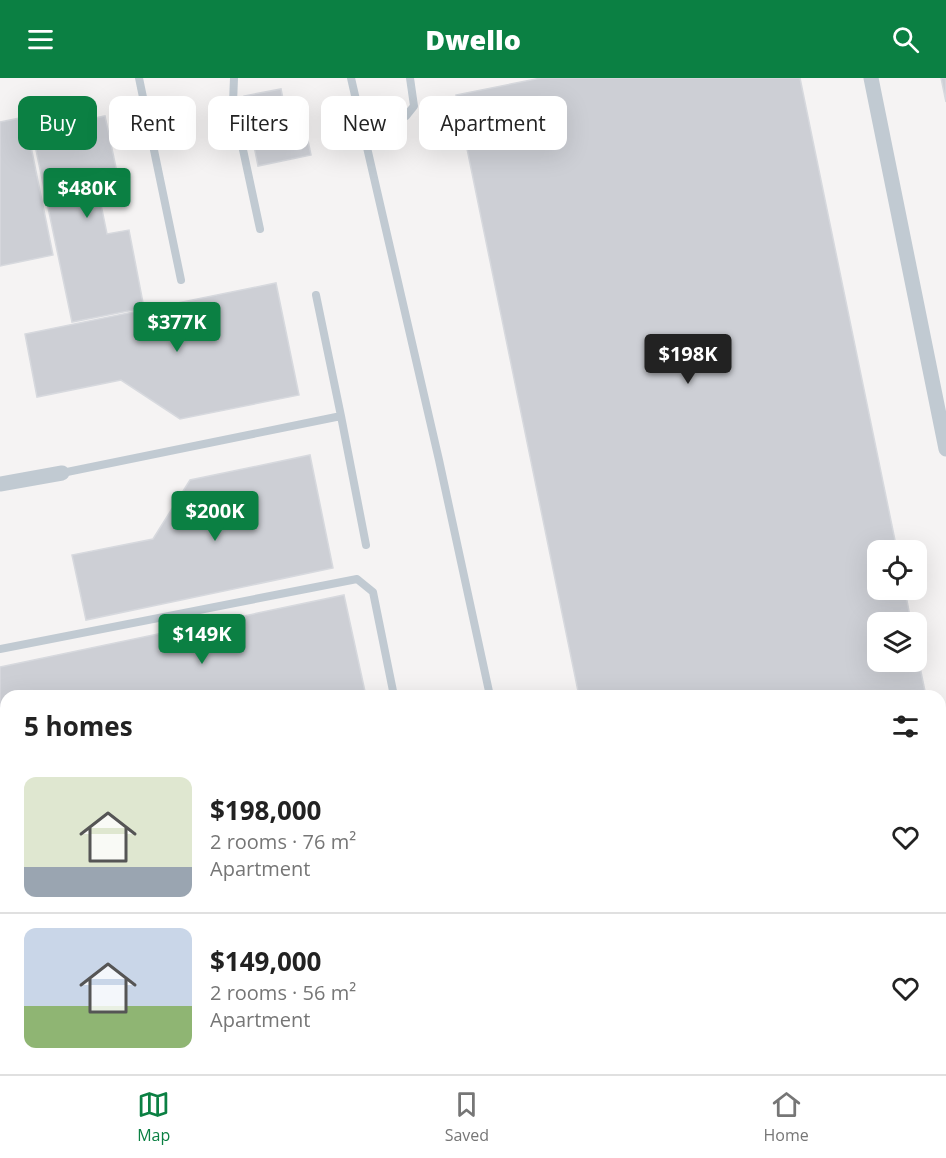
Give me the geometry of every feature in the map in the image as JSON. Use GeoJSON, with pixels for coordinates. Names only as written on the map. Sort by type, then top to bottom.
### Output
{"type":"FeatureCollection","features":[{"type":"Feature","properties":{"kind":"street"},"geometry":{"type":"LineString","coordinates":[[871,78],[941,399],[946,449]]}},
{"type":"Feature","properties":{"kind":"street"},"geometry":{"type":"LineString","coordinates":[[0,484],[62,472]]}},
{"type":"Feature","properties":{"kind":"lane"},"geometry":{"type":"LineString","coordinates":[[139,78],[181,280]]}},
{"type":"Feature","properties":{"kind":"lane"},"geometry":{"type":"LineString","coordinates":[[234,78],[233,103],[260,229]]}},
{"type":"Feature","properties":{"kind":"lane"},"geometry":{"type":"LineString","coordinates":[[351,78],[355,96]]}},
{"type":"Feature","properties":{"kind":"lane"},"geometry":{"type":"LineString","coordinates":[[407,115],[414,106],[411,78]]}},
{"type":"Feature","properties":{"kind":"lane"},"geometry":{"type":"LineString","coordinates":[[368,150],[439,460],[489,690]]}},
{"type":"Feature","properties":{"kind":"lane"},"geometry":{"type":"LineString","coordinates":[[316,295],[366,545]]}},
{"type":"Feature","properties":{"kind":"lane"},"geometry":{"type":"LineString","coordinates":[[62,472],[340,416]]}},
{"type":"Feature","properties":{"kind":"lane"},"geometry":{"type":"LineString","coordinates":[[0,649],[357,579],[373,592],[393,690]]}},
{"type":"Feature","properties":{"kind":"building"},"geometry":{"type":"Polygon","coordinates":[[[541,78],[800,78],[895,540],[867,540],[867,600],[907,600],[909,612],[867,612],[867,672],[921,672],[925,690],[578,690],[467,150],[567,150],[567,96],[456,96],[541,78]]]}},
{"type":"Feature","properties":{"kind":"building"},"geometry":{"type":"Polygon","coordinates":[[[941,78],[946,78],[946,102],[941,78]]]}},
{"type":"Feature","properties":{"kind":"building"},"geometry":{"type":"Polygon","coordinates":[[[281,89],[282,96],[244,96],[281,89]]]}},
{"type":"Feature","properties":{"kind":"building"},"geometry":{"type":"Polygon","coordinates":[[[105,116],[109,150],[112,150],[121,191],[99,195],[107,234],[129,230],[144,308],[72,322],[36,150],[97,150],[97,118],[105,116]]]}},
{"type":"Feature","properties":{"kind":"building"},"geometry":{"type":"Polygon","coordinates":[[[18,118],[18,150],[32,150],[53,255],[0,266],[0,122],[18,118]]]}},
{"type":"Feature","properties":{"kind":"building"},"geometry":{"type":"Polygon","coordinates":[[[309,145],[311,155],[258,166],[255,150],[309,150],[309,145]]]}},
{"type":"Feature","properties":{"kind":"building"},"geometry":{"type":"Polygon","coordinates":[[[276,283],[299,395],[180,419],[121,380],[37,397],[25,334],[276,283]]]}},
{"type":"Feature","properties":{"kind":"building"},"geometry":{"type":"Polygon","coordinates":[[[310,455],[333,568],[86,620],[72,555],[153,539],[190,480],[310,455]]]}},
{"type":"Feature","properties":{"kind":"building"},"geometry":{"type":"Polygon","coordinates":[[[344,595],[365,690],[0,690],[0,667],[344,595]]]}}]}
